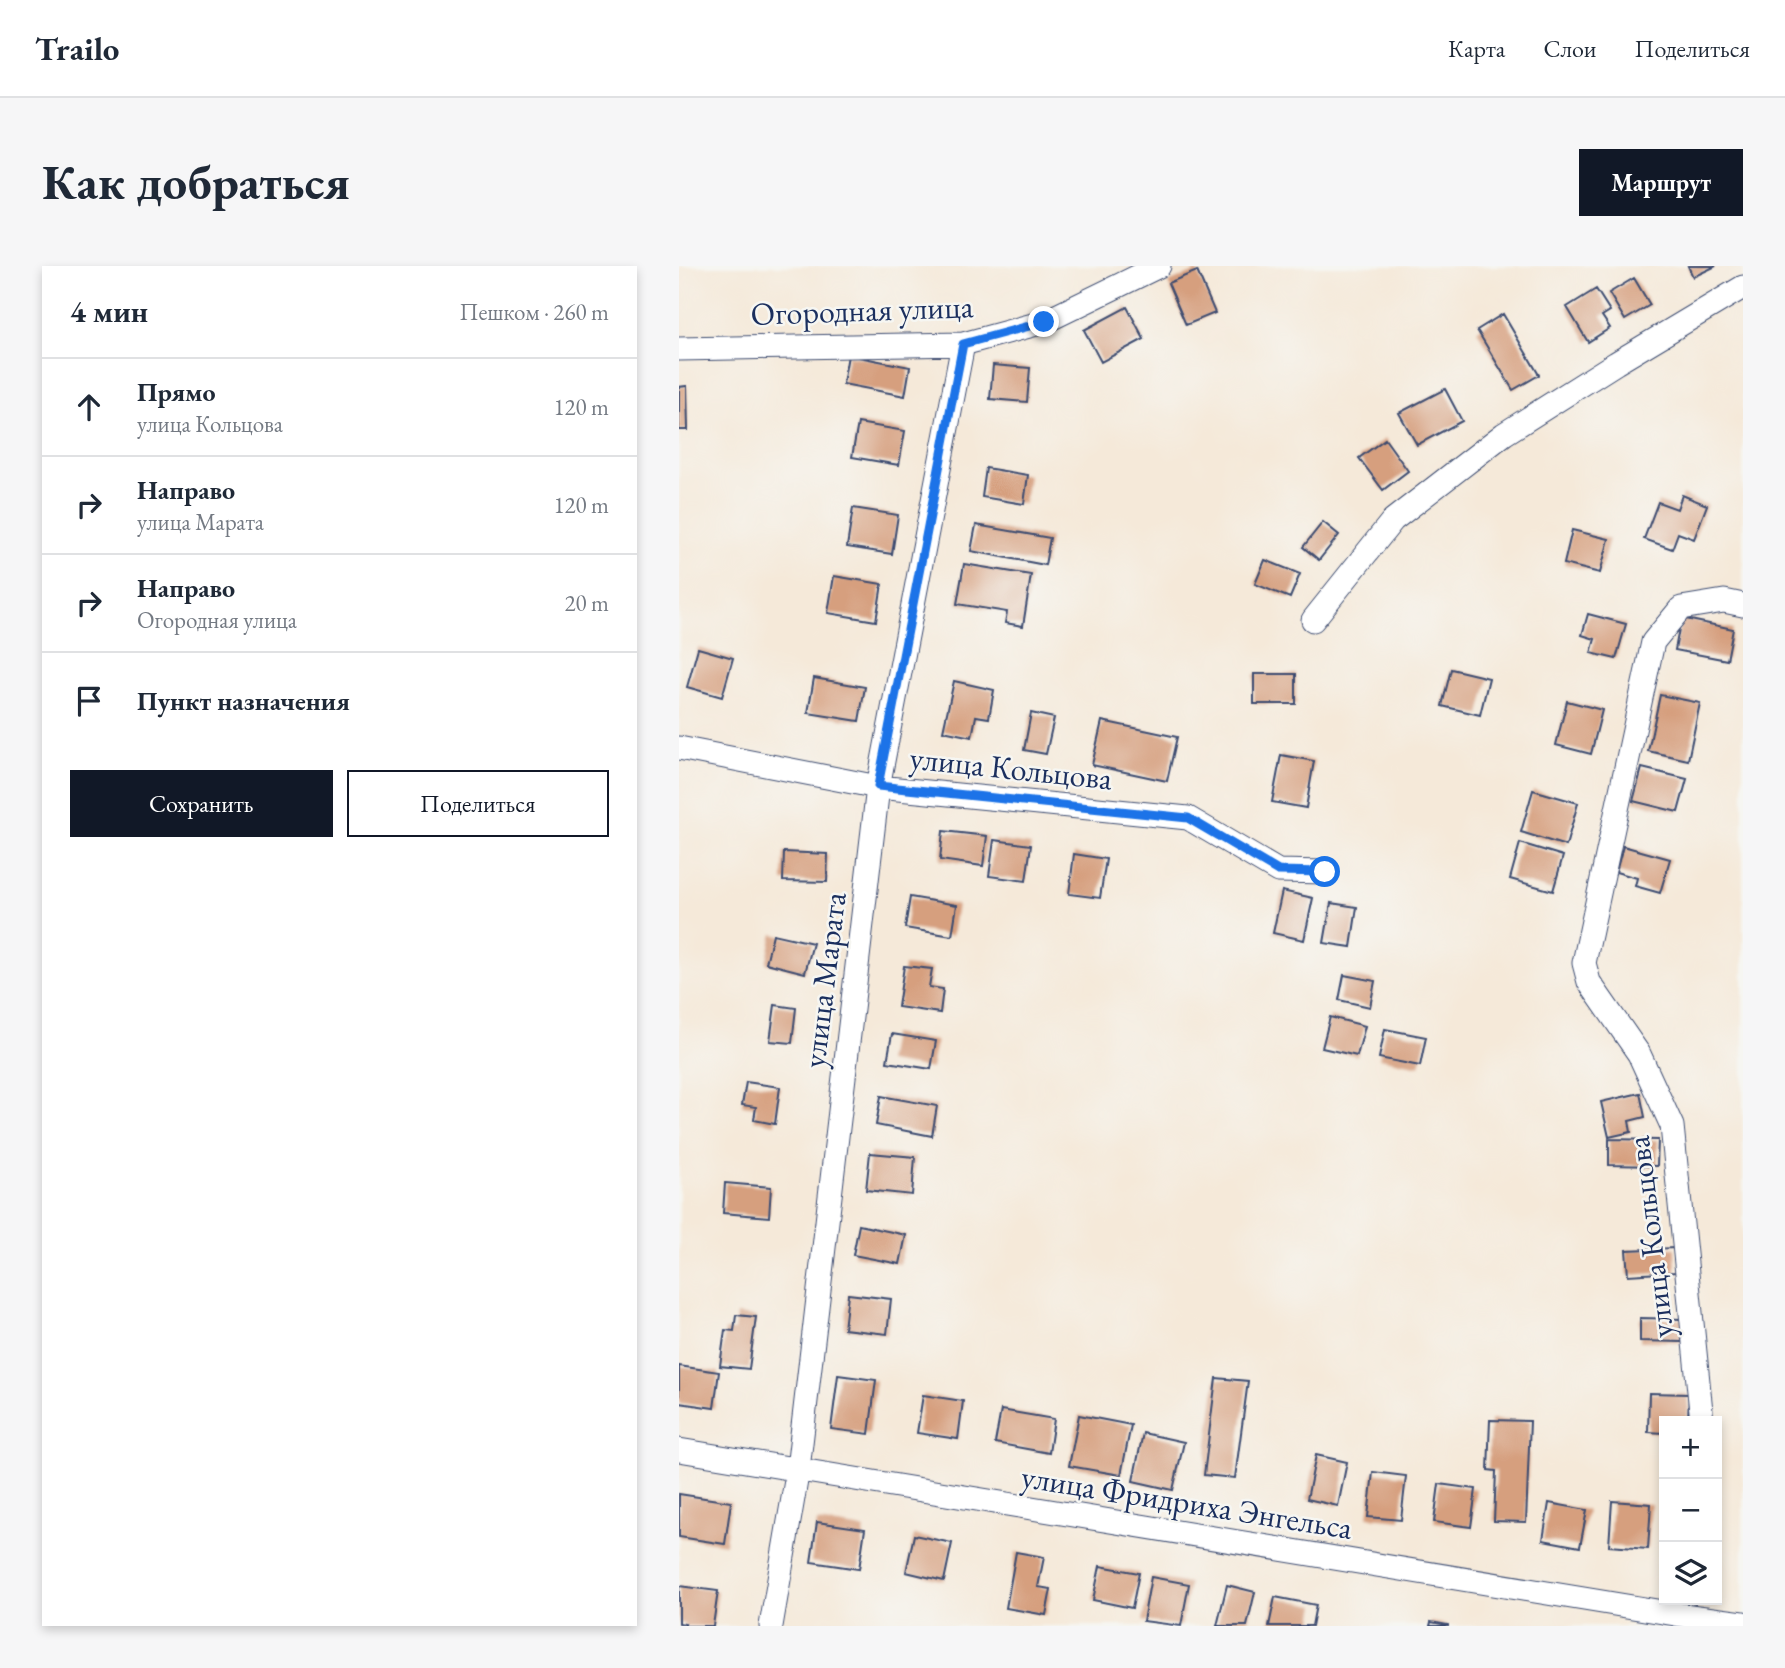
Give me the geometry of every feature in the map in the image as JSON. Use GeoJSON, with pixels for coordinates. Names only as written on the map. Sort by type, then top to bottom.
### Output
{"type":"FeatureCollection","features":[{"type":"Feature","properties":{"kind":"street","name":"Огородная улица"},"geometry":{"type":"LineString","coordinates":[[679,349],[963,344],[1044,322],[1159,266]]}},
{"type":"Feature","properties":{"kind":"street"},"geometry":{"type":"LineString","coordinates":[[1313,620],[1394,520],[1494,442],[1616,363],[1743,287]]}},
{"type":"Feature","properties":{"kind":"street","name":"улица Марата"},"geometry":{"type":"LineString","coordinates":[[771,1626],[798,1469],[878,786],[963,344]]}},
{"type":"Feature","properties":{"kind":"street","name":"улица Кольцова"},"geometry":{"type":"LineString","coordinates":[[1701,1416],[1672,1126],[1639,1054],[1589,982],[1584,963],[1653,642],[1681,608],[1724,601],[1743,605]]}},
{"type":"Feature","properties":{"kind":"street","name":"улица Кольцова"},"geometry":{"type":"LineString","coordinates":[[679,748],[878,786],[1188,818],[1278,871],[1325,872]]}},
{"type":"Feature","properties":{"kind":"street","name":"улица Фридриха Энгельса"},"geometry":{"type":"LineString","coordinates":[[679,1450],[1681,1609],[1743,1623]]}},
{"type":"Feature","properties":{"kind":"building"},"geometry":{"type":"Polygon","coordinates":[[[1688,266],[1716,266],[1693,277],[1688,266]]]}},
{"type":"Feature","properties":{"kind":"building"},"geometry":{"type":"Polygon","coordinates":[[[1197,271],[1215,313],[1186,325],[1168,283],[1197,271]]]}},
{"type":"Feature","properties":{"kind":"building"},"geometry":{"type":"Polygon","coordinates":[[[1634,278],[1650,305],[1625,320],[1609,293],[1634,278]]]}},
{"type":"Feature","properties":{"kind":"building"},"geometry":{"type":"Polygon","coordinates":[[[1596,289],[1610,311],[1602,316],[1610,328],[1588,342],[1567,307],[1596,289]]]}},
{"type":"Feature","properties":{"kind":"building"},"geometry":{"type":"Polygon","coordinates":[[[1127,307],[1144,339],[1101,362],[1084,330],[1127,307]]]}},
{"type":"Feature","properties":{"kind":"building"},"geometry":{"type":"Polygon","coordinates":[[[1503,314],[1539,375],[1513,390],[1477,330],[1503,314]]]}},
{"type":"Feature","properties":{"kind":"building"},"geometry":{"type":"Polygon","coordinates":[[[848,355],[910,367],[905,396],[843,384],[848,355]]]}},
{"type":"Feature","properties":{"kind":"building"},"geometry":{"type":"Polygon","coordinates":[[[993,365],[1030,368],[1027,402],[990,399],[993,365]]]}},
{"type":"Feature","properties":{"kind":"building"},"geometry":{"type":"Polygon","coordinates":[[[687,386],[688,430],[679,430],[679,387],[687,386]]]}},
{"type":"Feature","properties":{"kind":"building"},"geometry":{"type":"Polygon","coordinates":[[[1445,389],[1462,421],[1417,445],[1399,413],[1445,389]]]}},
{"type":"Feature","properties":{"kind":"building"},"geometry":{"type":"Polygon","coordinates":[[[858,423],[905,431],[899,465],[852,457],[858,423]]]}},
{"type":"Feature","properties":{"kind":"building"},"geometry":{"type":"Polygon","coordinates":[[[1385,439],[1408,471],[1383,490],[1359,458],[1385,439]]]}},
{"type":"Feature","properties":{"kind":"building"},"geometry":{"type":"Polygon","coordinates":[[[986,468],[1028,475],[1024,504],[982,497],[986,468]]]}},
{"type":"Feature","properties":{"kind":"building"},"geometry":{"type":"Polygon","coordinates":[[[1682,495],[1707,505],[1694,539],[1678,533],[1672,549],[1644,539],[1658,502],[1677,509],[1682,495]]]}},
{"type":"Feature","properties":{"kind":"building"},"geometry":{"type":"Polygon","coordinates":[[[853,508],[898,515],[892,554],[847,547],[853,508]]]}},
{"type":"Feature","properties":{"kind":"building"},"geometry":{"type":"Polygon","coordinates":[[[1323,522],[1339,535],[1319,560],[1303,547],[1323,522]]]}},
{"type":"Feature","properties":{"kind":"building"},"geometry":{"type":"Polygon","coordinates":[[[976,525],[1050,538],[1045,565],[971,551],[976,525]]]}},
{"type":"Feature","properties":{"kind":"building"},"geometry":{"type":"Polygon","coordinates":[[[1572,530],[1609,539],[1600,573],[1564,564],[1572,530]]]}},
{"type":"Feature","properties":{"kind":"building"},"geometry":{"type":"Polygon","coordinates":[[[1265,560],[1300,574],[1290,598],[1255,584],[1265,560]]]}},
{"type":"Feature","properties":{"kind":"building"},"geometry":{"type":"Polygon","coordinates":[[[964,564],[1031,575],[1023,626],[1005,623],[1007,612],[957,604],[964,564]]]}},
{"type":"Feature","properties":{"kind":"building"},"geometry":{"type":"Polygon","coordinates":[[[834,576],[882,584],[876,621],[828,613],[834,576]]]}},
{"type":"Feature","properties":{"kind":"building"},"geometry":{"type":"Polygon","coordinates":[[[1588,614],[1626,624],[1616,659],[1591,653],[1595,639],[1582,635],[1588,614]]]}},
{"type":"Feature","properties":{"kind":"building"},"geometry":{"type":"Polygon","coordinates":[[[1681,618],[1733,629],[1727,660],[1675,650],[1681,618]]]}},
{"type":"Feature","properties":{"kind":"building"},"geometry":{"type":"Polygon","coordinates":[[[698,648],[733,658],[722,697],[687,687],[698,648]]]}},
{"type":"Feature","properties":{"kind":"building"},"geometry":{"type":"Polygon","coordinates":[[[1451,669],[1489,678],[1480,715],[1442,706],[1451,669]]]}},
{"type":"Feature","properties":{"kind":"building"},"geometry":{"type":"Polygon","coordinates":[[[1254,674],[1296,674],[1296,704],[1254,704],[1254,674]]]}},
{"type":"Feature","properties":{"kind":"building"},"geometry":{"type":"Polygon","coordinates":[[[814,678],[865,687],[859,721],[808,713],[814,678]]]}},
{"type":"Feature","properties":{"kind":"building"},"geometry":{"type":"Polygon","coordinates":[[[954,681],[994,690],[989,718],[976,716],[972,737],[943,731],[954,681]]]}},
{"type":"Feature","properties":{"kind":"building"},"geometry":{"type":"Polygon","coordinates":[[[1660,695],[1700,703],[1688,760],[1648,751],[1660,695]]]}},
{"type":"Feature","properties":{"kind":"building"},"geometry":{"type":"Polygon","coordinates":[[[1567,701],[1602,710],[1591,754],[1556,745],[1567,701]]]}},
{"type":"Feature","properties":{"kind":"building"},"geometry":{"type":"Polygon","coordinates":[[[1031,713],[1054,718],[1046,754],[1024,750],[1031,713]]]}},
{"type":"Feature","properties":{"kind":"building"},"geometry":{"type":"Polygon","coordinates":[[[1102,721],[1177,737],[1167,781],[1092,765],[1102,721]]]}},
{"type":"Feature","properties":{"kind":"building"},"geometry":{"type":"Polygon","coordinates":[[[1281,755],[1314,761],[1306,808],[1272,802],[1281,755]]]}},
{"type":"Feature","properties":{"kind":"building"},"geometry":{"type":"Polygon","coordinates":[[[1642,768],[1687,779],[1678,812],[1633,801],[1642,768]]]}},
{"type":"Feature","properties":{"kind":"building"},"geometry":{"type":"Polygon","coordinates":[[[1533,790],[1578,803],[1566,846],[1521,832],[1533,790]]]}},
{"type":"Feature","properties":{"kind":"building"},"geometry":{"type":"Polygon","coordinates":[[[943,831],[987,836],[983,866],[940,860],[943,831]]]}},
{"type":"Feature","properties":{"kind":"building"},"geometry":{"type":"Polygon","coordinates":[[[994,840],[1031,845],[1026,881],[989,876],[994,840]]]}},
{"type":"Feature","properties":{"kind":"building"},"geometry":{"type":"Polygon","coordinates":[[[1520,843],[1563,856],[1553,891],[1510,879],[1520,843]]]}},
{"type":"Feature","properties":{"kind":"building"},"geometry":{"type":"Polygon","coordinates":[[[1623,846],[1670,859],[1660,893],[1635,886],[1637,878],[1616,872],[1623,846]]]}},
{"type":"Feature","properties":{"kind":"building"},"geometry":{"type":"Polygon","coordinates":[[[784,852],[828,854],[827,882],[783,881],[784,852]]]}},
{"type":"Feature","properties":{"kind":"building"},"geometry":{"type":"Polygon","coordinates":[[[1074,854],[1106,859],[1100,898],[1069,894],[1074,854]]]}},
{"type":"Feature","properties":{"kind":"building"},"geometry":{"type":"Polygon","coordinates":[[[1282,891],[1313,898],[1304,940],[1273,933],[1282,891]]]}},
{"type":"Feature","properties":{"kind":"building"},"geometry":{"type":"Polygon","coordinates":[[[910,897],[957,905],[952,936],[905,928],[910,897]]]}},
{"type":"Feature","properties":{"kind":"building"},"geometry":{"type":"Polygon","coordinates":[[[1331,903],[1357,907],[1351,947],[1324,943],[1331,903]]]}},
{"type":"Feature","properties":{"kind":"building"},"geometry":{"type":"Polygon","coordinates":[[[773,934],[813,943],[805,973],[766,963],[773,934]]]}},
{"type":"Feature","properties":{"kind":"building"},"geometry":{"type":"Polygon","coordinates":[[[904,966],[932,969],[929,987],[943,989],[940,1013],[898,1007],[904,966]]]}},
{"type":"Feature","properties":{"kind":"building"},"geometry":{"type":"Polygon","coordinates":[[[1344,975],[1375,981],[1370,1007],[1339,1000],[1344,975]]]}},
{"type":"Feature","properties":{"kind":"building"},"geometry":{"type":"Polygon","coordinates":[[[775,1005],[796,1008],[792,1043],[770,1041],[775,1005]]]}},
{"type":"Feature","properties":{"kind":"building"},"geometry":{"type":"Polygon","coordinates":[[[1330,1017],[1365,1026],[1357,1056],[1322,1048],[1330,1017]]]}},
{"type":"Feature","properties":{"kind":"building"},"geometry":{"type":"Polygon","coordinates":[[[1385,1029],[1426,1037],[1420,1066],[1379,1058],[1385,1029]]]}},
{"type":"Feature","properties":{"kind":"building"},"geometry":{"type":"Polygon","coordinates":[[[892,1034],[936,1041],[931,1069],[887,1062],[892,1034]]]}},
{"type":"Feature","properties":{"kind":"building"},"geometry":{"type":"Polygon","coordinates":[[[746,1082],[780,1087],[775,1124],[754,1120],[756,1107],[742,1105],[746,1082]]]}},
{"type":"Feature","properties":{"kind":"building"},"geometry":{"type":"Polygon","coordinates":[[[1640,1093],[1645,1117],[1629,1121],[1631,1132],[1609,1137],[1601,1102],[1640,1093]]]}},
{"type":"Feature","properties":{"kind":"building"},"geometry":{"type":"Polygon","coordinates":[[[881,1096],[937,1106],[932,1136],[876,1125],[881,1096]]]}},
{"type":"Feature","properties":{"kind":"building"},"geometry":{"type":"Polygon","coordinates":[[[1609,1139],[1658,1140],[1657,1166],[1609,1165],[1609,1139]]]}},
{"type":"Feature","properties":{"kind":"building"},"geometry":{"type":"Polygon","coordinates":[[[870,1153],[915,1157],[912,1195],[866,1190],[870,1153]]]}},
{"type":"Feature","properties":{"kind":"building"},"geometry":{"type":"Polygon","coordinates":[[[725,1183],[771,1187],[769,1217],[723,1213],[725,1183]]]}},
{"type":"Feature","properties":{"kind":"building"},"geometry":{"type":"Polygon","coordinates":[[[859,1225],[906,1235],[900,1264],[853,1255],[859,1225]]]}},
{"type":"Feature","properties":{"kind":"building"},"geometry":{"type":"Polygon","coordinates":[[[1675,1248],[1676,1272],[1628,1275],[1626,1250],[1675,1248]]]}},
{"type":"Feature","properties":{"kind":"building"},"geometry":{"type":"Polygon","coordinates":[[[848,1294],[891,1299],[887,1334],[844,1329],[848,1294]]]}},
{"type":"Feature","properties":{"kind":"building"},"geometry":{"type":"Polygon","coordinates":[[[736,1315],[756,1317],[749,1369],[720,1366],[725,1330],[734,1331],[736,1315]]]}},
{"type":"Feature","properties":{"kind":"building"},"geometry":{"type":"Polygon","coordinates":[[[1640,1318],[1683,1319],[1682,1342],[1640,1341],[1640,1318]]]}},
{"type":"Feature","properties":{"kind":"building"},"geometry":{"type":"Polygon","coordinates":[[[679,1366],[719,1372],[714,1408],[679,1403],[679,1366]]]}},
{"type":"Feature","properties":{"kind":"building"},"geometry":{"type":"Polygon","coordinates":[[[838,1375],[876,1380],[869,1434],[831,1429],[838,1375]]]}},
{"type":"Feature","properties":{"kind":"building"},"geometry":{"type":"Polygon","coordinates":[[[1216,1378],[1248,1381],[1235,1478],[1204,1475],[1216,1378]]]}},
{"type":"Feature","properties":{"kind":"building"},"geometry":{"type":"Polygon","coordinates":[[[1649,1393],[1689,1394],[1688,1416],[1659,1416],[1659,1433],[1648,1432],[1649,1393]]]}},
{"type":"Feature","properties":{"kind":"building"},"geometry":{"type":"Polygon","coordinates":[[[923,1395],[963,1401],[958,1439],[917,1433],[923,1395]]]}},
{"type":"Feature","properties":{"kind":"building"},"geometry":{"type":"Polygon","coordinates":[[[1001,1410],[1054,1419],[1049,1453],[995,1443],[1001,1410]]]}},
{"type":"Feature","properties":{"kind":"building"},"geometry":{"type":"Polygon","coordinates":[[[1079,1415],[1131,1425],[1121,1475],[1069,1466],[1079,1415]]]}},
{"type":"Feature","properties":{"kind":"building"},"geometry":{"type":"Polygon","coordinates":[[[1490,1420],[1530,1421],[1526,1522],[1494,1521],[1496,1471],[1488,1470],[1490,1420]]]}},
{"type":"Feature","properties":{"kind":"building"},"geometry":{"type":"Polygon","coordinates":[[[1143,1433],[1184,1442],[1173,1490],[1133,1481],[1143,1433]]]}},
{"type":"Feature","properties":{"kind":"building"},"geometry":{"type":"Polygon","coordinates":[[[1316,1455],[1347,1462],[1338,1506],[1307,1499],[1316,1455]]]}},
{"type":"Feature","properties":{"kind":"building"},"geometry":{"type":"Polygon","coordinates":[[[1373,1472],[1406,1476],[1401,1520],[1368,1517],[1373,1472]]]}},
{"type":"Feature","properties":{"kind":"building"},"geometry":{"type":"Polygon","coordinates":[[[1439,1484],[1476,1489],[1471,1527],[1434,1522],[1439,1484]]]}},
{"type":"Feature","properties":{"kind":"building"},"geometry":{"type":"Polygon","coordinates":[[[679,1494],[731,1502],[725,1544],[679,1537],[679,1494]]]}},
{"type":"Feature","properties":{"kind":"building"},"geometry":{"type":"Polygon","coordinates":[[[1612,1501],[1651,1504],[1648,1549],[1609,1546],[1612,1501]]]}},
{"type":"Feature","properties":{"kind":"building"},"geometry":{"type":"Polygon","coordinates":[[[1549,1503],[1587,1510],[1580,1547],[1543,1540],[1549,1503]]]}},
{"type":"Feature","properties":{"kind":"building"},"geometry":{"type":"Polygon","coordinates":[[[817,1522],[865,1529],[859,1569],[811,1562],[817,1522]]]}},
{"type":"Feature","properties":{"kind":"building"},"geometry":{"type":"Polygon","coordinates":[[[914,1535],[952,1543],[944,1581],[906,1572],[914,1535]]]}},
{"type":"Feature","properties":{"kind":"building"},"geometry":{"type":"Polygon","coordinates":[[[1016,1552],[1044,1557],[1038,1587],[1051,1589],[1046,1615],[1006,1608],[1016,1552]]]}},
{"type":"Feature","properties":{"kind":"building"},"geometry":{"type":"Polygon","coordinates":[[[1100,1566],[1139,1573],[1132,1608],[1093,1600],[1100,1566]]]}},
{"type":"Feature","properties":{"kind":"building"},"geometry":{"type":"Polygon","coordinates":[[[1151,1577],[1189,1584],[1181,1626],[1143,1621],[1151,1577]]]}},
{"type":"Feature","properties":{"kind":"building"},"geometry":{"type":"Polygon","coordinates":[[[1227,1585],[1255,1592],[1247,1626],[1217,1626],[1227,1585]]]}},
{"type":"Feature","properties":{"kind":"building"},"geometry":{"type":"Polygon","coordinates":[[[679,1586],[718,1591],[713,1626],[684,1626],[685,1624],[679,1623],[679,1586]]]}},
{"type":"Feature","properties":{"kind":"building"},"geometry":{"type":"Polygon","coordinates":[[[1275,1597],[1316,1605],[1312,1626],[1269,1626],[1275,1597]]]}},
{"type":"Feature","properties":{"kind":"building"},"geometry":{"type":"Polygon","coordinates":[[[1431,1622],[1448,1625],[1448,1626],[1430,1626],[1431,1622]]]}},
{"type":"Feature","properties":{"kind":"route"},"geometry":{"type":"LineString","coordinates":[[1044,322],[963,344],[878,786],[1188,818],[1278,871],[1325,872]]}}]}
